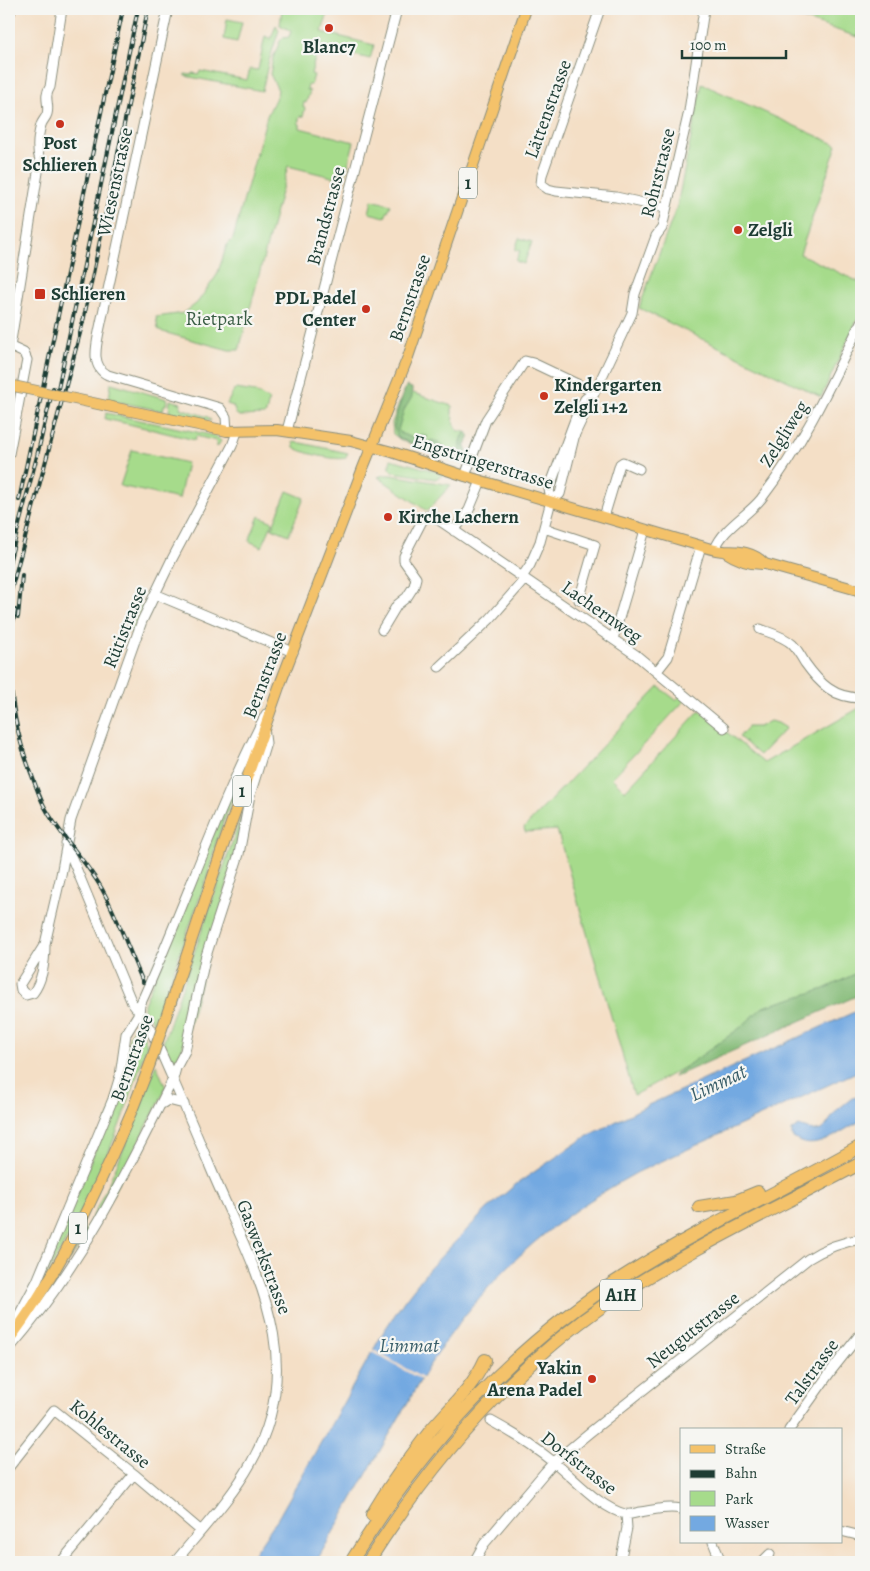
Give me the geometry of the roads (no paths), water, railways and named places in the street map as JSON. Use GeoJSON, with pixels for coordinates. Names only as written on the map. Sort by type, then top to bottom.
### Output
{"type":"FeatureCollection","features":[{"type":"Feature","properties":{"kind":"highway","name":"A1H"},"geometry":{"type":"LineString","coordinates":[[351,1562],[400,1489],[447,1429],[487,1385],[533,1343],[592,1296],[636,1268],[707,1227],[861,1146]]}},
{"type":"Feature","properties":{"kind":"highway","name":"A1H"},"geometry":{"type":"LineString","coordinates":[[368,1562],[423,1482],[465,1430],[521,1372],[564,1336],[609,1302],[663,1268],[861,1163]]}},
{"type":"Feature","properties":{"kind":"highway"},"geometry":{"type":"LineString","coordinates":[[699,1207],[736,1201],[819,1169]]}},
{"type":"Feature","properties":{"kind":"highway"},"geometry":{"type":"LineString","coordinates":[[346,1562],[393,1481],[432,1430],[470,1386],[485,1360]]}},
{"type":"Feature","properties":{"kind":"main road","name":"Bernstrasse"},"geometry":{"type":"LineString","coordinates":[[9,1340],[40,1294],[79,1227],[133,1108],[150,1064],[276,694],[415,339],[526,9]]}},
{"type":"Feature","properties":{"kind":"main road","name":"Engstringerstrasse"},"geometry":{"type":"LineString","coordinates":[[9,385],[232,431],[287,431],[372,447],[604,518],[720,550],[743,561],[765,564],[861,591]]}},
{"type":"Feature","properties":{"kind":"street"},"geometry":{"type":"LineString","coordinates":[[9,454],[27,364],[24,353],[10,347],[40,160],[37,151],[42,123],[47,116],[48,107],[46,99],[50,87],[62,9]]}},
{"type":"Feature","properties":{"kind":"street","name":"Wiesenstrasse"},"geometry":{"type":"LineString","coordinates":[[168,9],[101,322],[96,353],[97,363],[100,370],[112,376],[220,408],[232,431]]}},
{"type":"Feature","properties":{"kind":"street","name":"Brandstrasse"},"geometry":{"type":"LineString","coordinates":[[287,431],[397,9]]}},
{"type":"Feature","properties":{"kind":"street","name":"Lättenstrasse"},"geometry":{"type":"LineString","coordinates":[[600,9],[542,175],[541,184],[548,189],[556,191],[616,197],[666,208]]}},
{"type":"Feature","properties":{"kind":"street","name":"Rohrstrasse"},"geometry":{"type":"LineString","coordinates":[[440,667],[490,619],[523,578],[536,554],[551,501],[560,494],[574,437],[632,313],[635,294],[656,236],[662,228],[689,111],[704,9]]}},
{"type":"Feature","properties":{"kind":"street","name":"Zelgliweg"},"geometry":{"type":"LineString","coordinates":[[720,550],[718,540],[760,500],[787,462],[822,402],[861,322]]}},
{"type":"Feature","properties":{"kind":"street"},"geometry":{"type":"LineString","coordinates":[[465,476],[486,420],[525,361],[594,392]]}},
{"type":"Feature","properties":{"kind":"street","name":"Rütistrasse"},"geometry":{"type":"LineString","coordinates":[[45,944],[72,815],[142,621],[232,446],[232,431]]}},
{"type":"Feature","properties":{"kind":"street"},"geometry":{"type":"LineString","coordinates":[[604,518],[620,464],[624,462],[639,469]]}},
{"type":"Feature","properties":{"kind":"street"},"geometry":{"type":"LineString","coordinates":[[454,531],[469,510],[481,481]]}},
{"type":"Feature","properties":{"kind":"street","name":"Lachernweg"},"geometry":{"type":"LineString","coordinates":[[382,630],[397,605],[407,597],[414,586],[416,578],[404,561],[404,556],[422,521],[430,514],[657,671],[724,728]]}},
{"type":"Feature","properties":{"kind":"street"},"geometry":{"type":"LineString","coordinates":[[544,528],[595,544],[579,600]]}},
{"type":"Feature","properties":{"kind":"street"},"geometry":{"type":"LineString","coordinates":[[613,639],[645,530]]}},
{"type":"Feature","properties":{"kind":"street"},"geometry":{"type":"LineString","coordinates":[[657,671],[668,657],[701,546]]}},
{"type":"Feature","properties":{"kind":"street"},"geometry":{"type":"LineString","coordinates":[[155,594],[293,652]]}},
{"type":"Feature","properties":{"kind":"street"},"geometry":{"type":"LineString","coordinates":[[760,629],[792,644],[818,681],[834,692],[845,697],[861,698]]}},
{"type":"Feature","properties":{"kind":"street"},"geometry":{"type":"LineString","coordinates":[[9,1334],[37,1281],[114,1099],[120,1076],[126,1034],[139,1013],[140,1005],[166,950],[243,759],[276,694]]}},
{"type":"Feature","properties":{"kind":"street"},"geometry":{"type":"LineString","coordinates":[[9,1349],[47,1302],[98,1224],[133,1160],[185,1051],[203,966],[238,854],[250,796],[266,743],[264,728]]}},
{"type":"Feature","properties":{"kind":"street"},"geometry":{"type":"LineString","coordinates":[[66,844],[132,1003],[139,1013]]}},
{"type":"Feature","properties":{"kind":"street"},"geometry":{"type":"LineString","coordinates":[[45,944],[45,958],[40,981],[33,994],[26,995],[20,989],[20,984],[45,944]]}},
{"type":"Feature","properties":{"kind":"street","name":"Gaswerkstrasse"},"geometry":{"type":"LineString","coordinates":[[139,1013],[148,1024],[173,1079],[265,1297],[273,1324],[276,1351],[275,1395],[262,1440],[245,1474],[176,1562]]}},
{"type":"Feature","properties":{"kind":"street"},"geometry":{"type":"LineString","coordinates":[[160,1105],[168,1100],[184,1104]]}},
{"type":"Feature","properties":{"kind":"street","name":"Neugutstrasse"},"geometry":{"type":"LineString","coordinates":[[474,1562],[484,1544],[554,1462],[808,1259],[822,1250],[841,1242],[861,1239]]}},
{"type":"Feature","properties":{"kind":"street","name":"Talstrasse"},"geometry":{"type":"LineString","coordinates":[[790,1428],[861,1333]]}},
{"type":"Feature","properties":{"kind":"street","name":"Kohlestrasse"},"geometry":{"type":"LineString","coordinates":[[9,1467],[54,1410],[134,1474],[200,1531]]}},
{"type":"Feature","properties":{"kind":"street","name":"Dorfstrasse"},"geometry":{"type":"LineString","coordinates":[[491,1421],[517,1436],[554,1462],[608,1507],[626,1515],[658,1509],[680,1509]]}},
{"type":"Feature","properties":{"kind":"street"},"geometry":{"type":"LineString","coordinates":[[61,1562],[134,1474]]}},
{"type":"Feature","properties":{"kind":"street"},"geometry":{"type":"LineString","coordinates":[[620,1562],[627,1528],[626,1515]]}},
{"type":"Feature","properties":{"kind":"street"},"geometry":{"type":"LineString","coordinates":[[842,1531],[861,1534]]}},
{"type":"Feature","properties":{"kind":"street"},"geometry":{"type":"LineString","coordinates":[[714,1544],[721,1562]]}},
{"type":"Feature","properties":{"kind":"street"},"geometry":{"type":"LineString","coordinates":[[762,1562],[770,1554]]}},
{"type":"Feature","properties":{"kind":"water","name":"Limmat"},"geometry":{"type":"Polygon","coordinates":[[[861,1009],[861,1070],[638,1172],[574,1211],[519,1256],[471,1308],[427,1369],[316,1562],[248,1562],[278,1518],[384,1331],[404,1301],[429,1269],[486,1210],[515,1185],[584,1138],[646,1106],[861,1009]]]}},
{"type":"Feature","properties":{"kind":"water"},"geometry":{"type":"Polygon","coordinates":[[[861,1097],[861,1121],[818,1143],[801,1142],[792,1137],[792,1130],[799,1126],[814,1131],[821,1130],[837,1110],[852,1098],[861,1097]]]}},
{"type":"Feature","properties":{"kind":"tram line"},"geometry":{"type":"LineString","coordinates":[[9,40],[16,9]]}},
{"type":"Feature","properties":{"kind":"railway"},"geometry":{"type":"LineString","coordinates":[[19,500],[123,9]]}},
{"type":"Feature","properties":{"kind":"railway"},"geometry":{"type":"LineString","coordinates":[[56,398],[138,9]]}},
{"type":"Feature","properties":{"kind":"railway"},"geometry":{"type":"LineString","coordinates":[[9,598],[83,322],[148,9]]}},
{"type":"Feature","properties":{"kind":"railway"},"geometry":{"type":"LineString","coordinates":[[9,563],[53,388]]}},
{"type":"Feature","properties":{"kind":"railway"},"geometry":{"type":"LineString","coordinates":[[18,617],[22,575]]}},
{"type":"Feature","properties":{"kind":"railway"},"geometry":{"type":"LineString","coordinates":[[15,610],[10,652],[11,693],[18,733],[24,753],[45,807],[60,831],[89,869],[108,900],[143,982]]}},
{"type":"Feature","properties":{"kind":"place","name":"Blanc7"},"geometry":{"type":"Point","coordinates":[329,28]}},
{"type":"Feature","properties":{"kind":"place","name":"Post Schlieren"},"geometry":{"type":"Point","coordinates":[60,124]}},
{"type":"Feature","properties":{"kind":"place","name":"Zelgli"},"geometry":{"type":"Point","coordinates":[738,230]}},
{"type":"Feature","properties":{"kind":"place","name":"Schlieren"},"geometry":{"type":"Point","coordinates":[40,294]}},
{"type":"Feature","properties":{"kind":"place","name":"PDL Padel Center"},"geometry":{"type":"Point","coordinates":[366,309]}},
{"type":"Feature","properties":{"kind":"place","name":"Kindergarten Zelgli 1+2"},"geometry":{"type":"Point","coordinates":[544,396]}},
{"type":"Feature","properties":{"kind":"place","name":"Kirche Lachern"},"geometry":{"type":"Point","coordinates":[388,517]}},
{"type":"Feature","properties":{"kind":"place","name":"Yakin Arena Padel"},"geometry":{"type":"Point","coordinates":[592,1379]}},
{"type":"Feature","properties":{"kind":"park label","name":"Rietpark"},"geometry":{"type":"Point","coordinates":[219,319]}}]}
